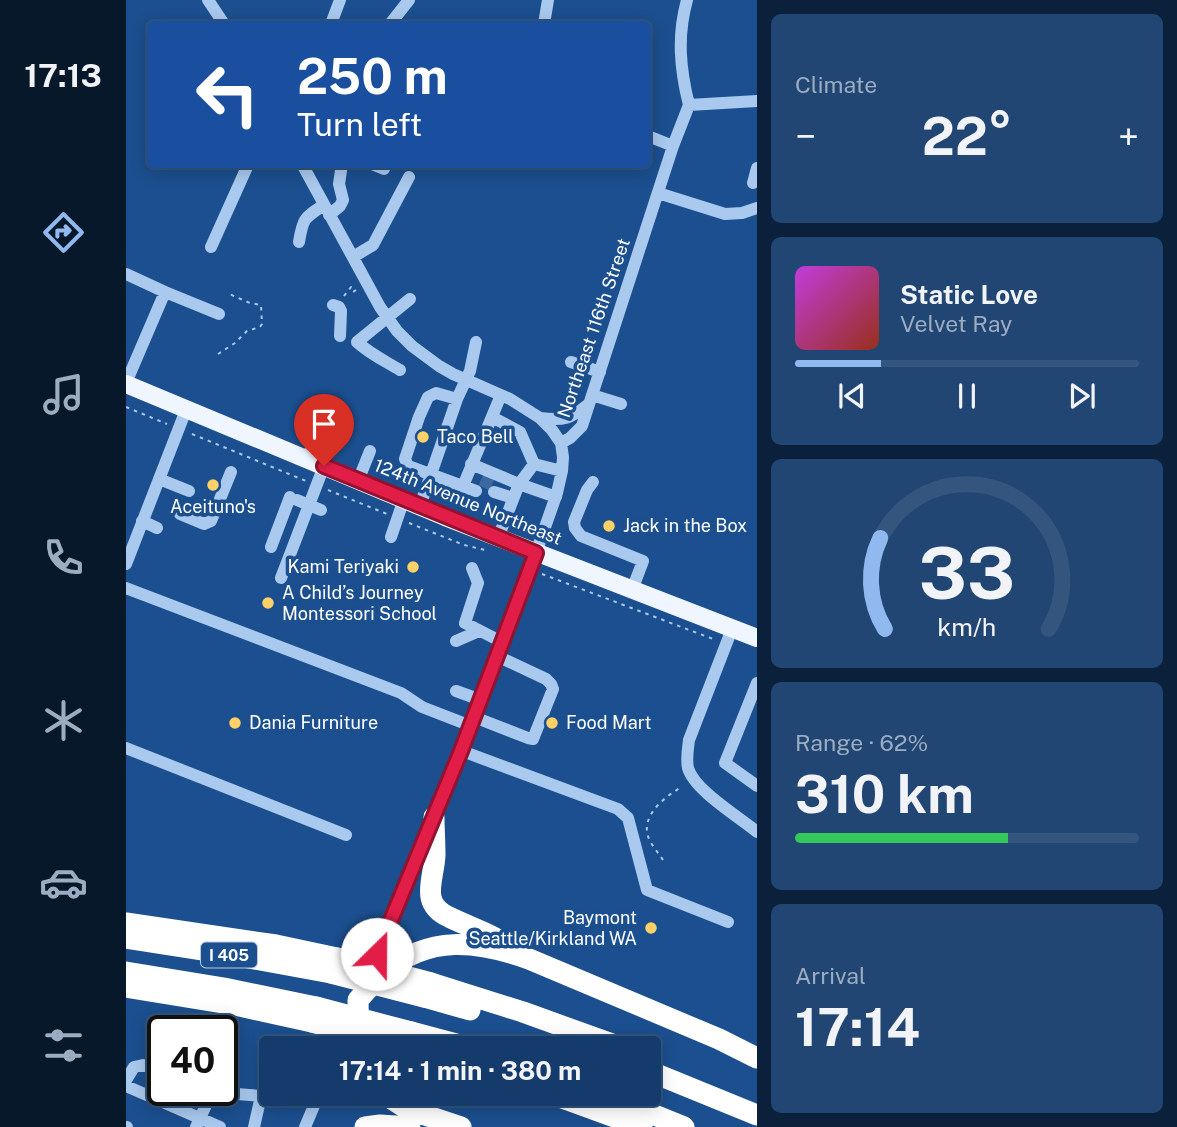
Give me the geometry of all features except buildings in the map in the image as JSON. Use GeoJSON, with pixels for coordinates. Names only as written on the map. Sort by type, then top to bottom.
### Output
{"type":"FeatureCollection","features":[{"type":"Feature","properties":{"kind":"highway"},"geometry":{"type":"LineString","coordinates":[[434,817],[435,858],[430,896],[435,907],[446,916],[495,937],[529,959]]}},
{"type":"Feature","properties":{"kind":"highway","name":"I 405"},"geometry":{"type":"LineString","coordinates":[[126,923],[276,945],[334,966],[523,1012],[590,1036]]}},
{"type":"Feature","properties":{"kind":"highway","name":"I 405"},"geometry":{"type":"LineString","coordinates":[[126,938],[213,952],[334,966]]}},
{"type":"Feature","properties":{"kind":"highway"},"geometry":{"type":"LineString","coordinates":[[359,1036],[358,1000],[383,973],[415,952],[427,948],[447,944],[470,944],[505,950],[529,959],[719,1039],[757,1058]]}},
{"type":"Feature","properties":{"kind":"highway","name":"I 405"},"geometry":{"type":"LineString","coordinates":[[126,972],[224,988],[389,1036]]}},
{"type":"Feature","properties":{"kind":"highway","name":"I 405"},"geometry":{"type":"LineString","coordinates":[[126,987],[314,1015]]}},
{"type":"Feature","properties":{"kind":"highway","name":"I 405"},"geometry":{"type":"LineString","coordinates":[[428,990],[554,1036]]}},
{"type":"Feature","properties":{"kind":"highway"},"geometry":{"type":"LineString","coordinates":[[661,1062],[757,1100]]}},
{"type":"Feature","properties":{"kind":"highway"},"geometry":{"type":"LineString","coordinates":[[661,1076],[757,1115]]}},
{"type":"Feature","properties":{"kind":"highway"},"geometry":{"type":"LineString","coordinates":[[402,1106],[461,1127]]}},
{"type":"Feature","properties":{"kind":"highway"},"geometry":{"type":"LineString","coordinates":[[584,1106],[642,1127]]}},
{"type":"Feature","properties":{"kind":"highway"},"geometry":{"type":"LineString","coordinates":[[632,1106],[684,1127]]}},
{"type":"Feature","properties":{"kind":"highway"},"geometry":{"type":"LineString","coordinates":[[365,1127],[410,1127]]}},
{"type":"Feature","properties":{"kind":"main road","name":"124th Avenue Northeast"},"geometry":{"type":"LineString","coordinates":[[126,384],[498,538],[757,638]]}},
{"type":"Feature","properties":{"kind":"street"},"geometry":{"type":"LineString","coordinates":[[332,21],[340,0]]}},
{"type":"Feature","properties":{"kind":"street"},"geometry":{"type":"LineString","coordinates":[[392,21],[409,0]]}},
{"type":"Feature","properties":{"kind":"street"},"geometry":{"type":"LineString","coordinates":[[544,21],[548,0]]}},
{"type":"Feature","properties":{"kind":"street"},"geometry":{"type":"LineString","coordinates":[[687,0],[680,34],[682,68],[689,105],[757,101]]}},
{"type":"Feature","properties":{"kind":"street"},"geometry":{"type":"LineString","coordinates":[[214,2],[223,21]]}},
{"type":"Feature","properties":{"kind":"street","name":"Northeast 116th Street"},"geometry":{"type":"LineString","coordinates":[[342,1036],[473,722],[536,553],[556,497],[562,471],[561,443],[579,430],[689,105]]}},
{"type":"Feature","properties":{"kind":"street"},"geometry":{"type":"LineString","coordinates":[[651,137],[673,146]]}},
{"type":"Feature","properties":{"kind":"street"},"geometry":{"type":"LineString","coordinates":[[211,247],[247,168]]}},
{"type":"Feature","properties":{"kind":"street"},"geometry":{"type":"LineString","coordinates":[[304,168],[397,331],[417,351],[439,366],[501,395],[540,418],[561,443]]}},
{"type":"Feature","properties":{"kind":"street"},"geometry":{"type":"LineString","coordinates":[[299,242],[302,224],[312,212],[340,206],[344,200],[339,184],[341,168]]}},
{"type":"Feature","properties":{"kind":"street"},"geometry":{"type":"LineString","coordinates":[[753,183],[757,168]]}},
{"type":"Feature","properties":{"kind":"street"},"geometry":{"type":"LineString","coordinates":[[353,257],[373,244],[408,177]]}},
{"type":"Feature","properties":{"kind":"street"},"geometry":{"type":"LineString","coordinates":[[658,193],[725,214],[742,213],[757,208]]}},
{"type":"Feature","properties":{"kind":"street"},"geometry":{"type":"LineString","coordinates":[[126,274],[219,314]]}},
{"type":"Feature","properties":{"kind":"street"},"geometry":{"type":"LineString","coordinates":[[126,384],[165,292]]}},
{"type":"Feature","properties":{"kind":"street"},"geometry":{"type":"LineString","coordinates":[[400,370],[367,352],[357,342],[410,299]]}},
{"type":"Feature","properties":{"kind":"street"},"geometry":{"type":"LineString","coordinates":[[333,305],[341,311],[340,336]]}},
{"type":"Feature","properties":{"kind":"street"},"geometry":{"type":"LineString","coordinates":[[391,537],[431,475],[471,366],[476,342]]}},
{"type":"Feature","properties":{"kind":"street"},"geometry":{"type":"LineString","coordinates":[[571,362],[600,372]]}},
{"type":"Feature","properties":{"kind":"street"},"geometry":{"type":"LineString","coordinates":[[457,399],[436,393],[428,397],[405,459],[408,466],[463,486],[480,483]]}},
{"type":"Feature","properties":{"kind":"street"},"geometry":{"type":"LineString","coordinates":[[463,486],[501,395]]}},
{"type":"Feature","properties":{"kind":"street"},"geometry":{"type":"LineString","coordinates":[[540,418],[557,420],[573,417],[590,399],[621,404]]}},
{"type":"Feature","properties":{"kind":"street"},"geometry":{"type":"LineString","coordinates":[[126,564],[129,547],[186,410]]}},
{"type":"Feature","properties":{"kind":"street"},"geometry":{"type":"LineString","coordinates":[[492,417],[520,432],[534,464]]}},
{"type":"Feature","properties":{"kind":"street"},"geometry":{"type":"LineString","coordinates":[[307,459],[322,420]]}},
{"type":"Feature","properties":{"kind":"street"},"geometry":{"type":"LineString","coordinates":[[358,481],[370,451]]}},
{"type":"Feature","properties":{"kind":"street"},"geometry":{"type":"LineString","coordinates":[[471,464],[556,497]]}},
{"type":"Feature","properties":{"kind":"street"},"geometry":{"type":"LineString","coordinates":[[534,464],[562,471]]}},
{"type":"Feature","properties":{"kind":"street"},"geometry":{"type":"LineString","coordinates":[[498,538],[512,497],[534,464]]}},
{"type":"Feature","properties":{"kind":"street"},"geometry":{"type":"LineString","coordinates":[[271,547],[304,503],[324,466]]}},
{"type":"Feature","properties":{"kind":"street"},"geometry":{"type":"LineString","coordinates":[[180,514],[204,524],[211,521],[231,472]]}},
{"type":"Feature","properties":{"kind":"street"},"geometry":{"type":"LineString","coordinates":[[159,479],[189,491]]}},
{"type":"Feature","properties":{"kind":"street"},"geometry":{"type":"LineString","coordinates":[[593,482],[574,522],[575,528],[581,536],[643,561],[632,590]]}},
{"type":"Feature","properties":{"kind":"street"},"geometry":{"type":"LineString","coordinates":[[495,489],[512,497]]}},
{"type":"Feature","properties":{"kind":"street"},"geometry":{"type":"LineString","coordinates":[[281,578],[304,503]]}},
{"type":"Feature","properties":{"kind":"street"},"geometry":{"type":"LineString","coordinates":[[142,521],[158,527]]}},
{"type":"Feature","properties":{"kind":"street"},"geometry":{"type":"LineString","coordinates":[[472,568],[478,583],[465,623],[502,642]]}},
{"type":"Feature","properties":{"kind":"street"},"geometry":{"type":"LineString","coordinates":[[126,588],[383,685],[422,707],[533,739],[553,689],[551,684],[546,679],[497,656]]}},
{"type":"Feature","properties":{"kind":"street"},"geometry":{"type":"LineString","coordinates":[[732,629],[690,740],[688,769],[694,781],[755,826]]}},
{"type":"Feature","properties":{"kind":"street"},"geometry":{"type":"LineString","coordinates":[[456,641],[479,631]]}},
{"type":"Feature","properties":{"kind":"street"},"geometry":{"type":"LineString","coordinates":[[757,683],[726,763],[757,786]]}},
{"type":"Feature","properties":{"kind":"street"},"geometry":{"type":"LineString","coordinates":[[456,691],[481,700]]}},
{"type":"Feature","properties":{"kind":"street"},"geometry":{"type":"LineString","coordinates":[[126,748],[346,835]]}},
{"type":"Feature","properties":{"kind":"street"},"geometry":{"type":"LineString","coordinates":[[461,751],[618,808],[628,818],[647,890],[728,922]]}},
{"type":"Feature","properties":{"kind":"street"},"geometry":{"type":"LineString","coordinates":[[126,1080],[134,1067],[147,1066]]}},
{"type":"Feature","properties":{"kind":"street"},"geometry":{"type":"LineString","coordinates":[[126,1086],[198,1122],[220,1127]]}},
{"type":"Feature","properties":{"kind":"street"},"geometry":{"type":"LineString","coordinates":[[238,1090],[260,1090],[254,1127]]}},
{"type":"Feature","properties":{"kind":"street"},"geometry":{"type":"LineString","coordinates":[[305,1127],[314,1106]]}},
{"type":"Feature","properties":{"kind":"path"},"geometry":{"type":"LineString","coordinates":[[351,287],[353,292],[356,290]]}},
{"type":"Feature","properties":{"kind":"path"},"geometry":{"type":"LineString","coordinates":[[218,354],[247,331],[262,324],[261,305],[227,293]]}},
{"type":"Feature","properties":{"kind":"path"},"geometry":{"type":"LineString","coordinates":[[557,580],[702,636]]}},
{"type":"Feature","properties":{"kind":"path"},"geometry":{"type":"LineString","coordinates":[[663,860],[649,839],[647,827],[651,813],[664,797],[680,788]]}},
{"type":"Feature","properties":{"kind":"tunnel"},"geometry":{"type":"LineString","coordinates":[[481,480],[497,487]]}},
{"type":"Feature","properties":{"kind":"place","name":"Taco Bell"},"geometry":{"type":"Point","coordinates":[423,437]}},
{"type":"Feature","properties":{"kind":"place","name":"Aceituno's"},"geometry":{"type":"Point","coordinates":[213,485]}},
{"type":"Feature","properties":{"kind":"place","name":"Jack in the Box"},"geometry":{"type":"Point","coordinates":[609,526]}},
{"type":"Feature","properties":{"kind":"place","name":"Kami Teriyaki"},"geometry":{"type":"Point","coordinates":[413,567]}},
{"type":"Feature","properties":{"kind":"place","name":"A Child’s Journey Montessori School"},"geometry":{"type":"Point","coordinates":[268,603]}},
{"type":"Feature","properties":{"kind":"place","name":"Dania Furniture"},"geometry":{"type":"Point","coordinates":[235,723]}},
{"type":"Feature","properties":{"kind":"place","name":"Food Mart"},"geometry":{"type":"Point","coordinates":[552,723]}},
{"type":"Feature","properties":{"kind":"place","name":"Baymont Seattle/Kirkland WA"},"geometry":{"type":"Point","coordinates":[651,928]}},
{"type":"Feature","properties":{"kind":"route"},"geometry":{"type":"LineString","coordinates":[[324,466],[536,553],[461,751],[377,954]]}}]}
